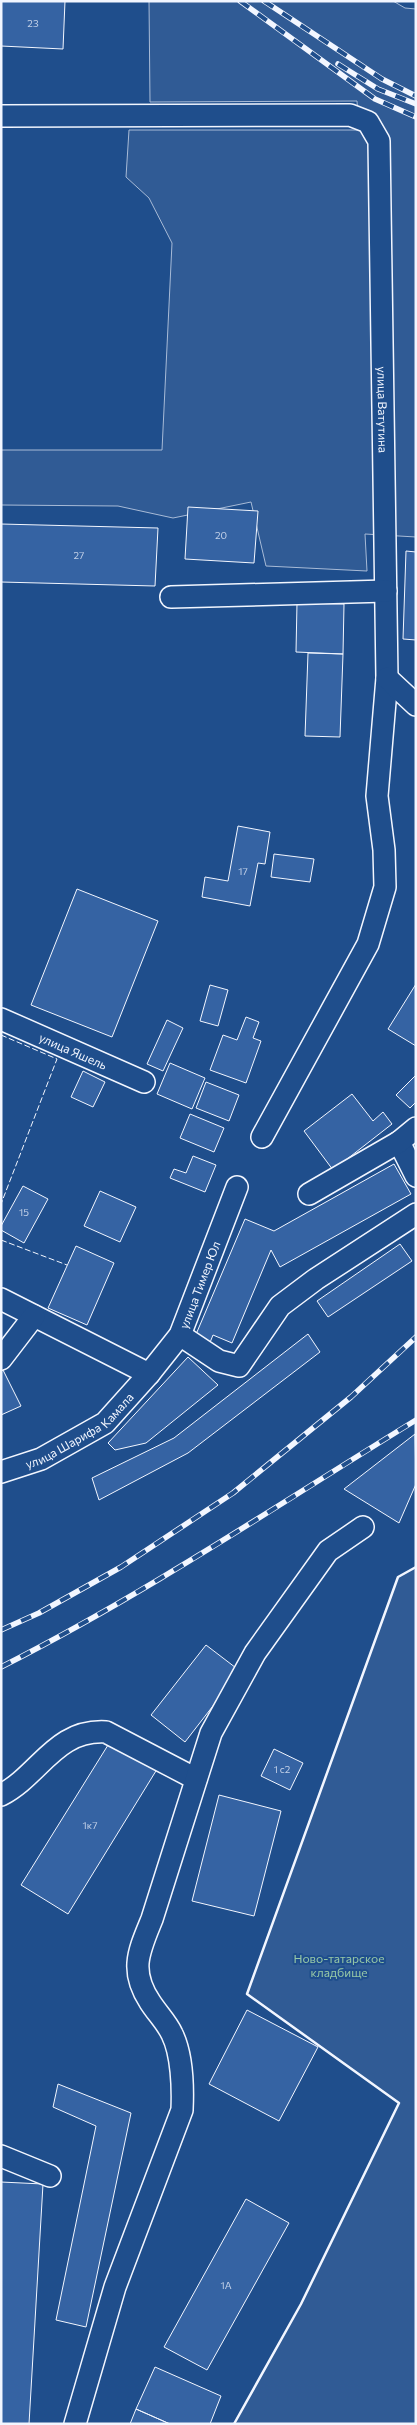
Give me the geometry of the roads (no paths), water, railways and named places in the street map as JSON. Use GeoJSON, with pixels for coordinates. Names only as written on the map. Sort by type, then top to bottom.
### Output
{"type":"FeatureCollection","features":[{"type":"Feature","properties":{"kind":"street","name":"улица Ватутина"},"geometry":{"type":"LineString","coordinates":[[1,116],[350,115],[368,122],[379,141],[387,678],[376,796],[384,850],[385,887],[378,918],[368,944],[262,1137]]}},
{"type":"Feature","properties":{"kind":"street"},"geometry":{"type":"LineString","coordinates":[[171,597],[386,591]]}},
{"type":"Feature","properties":{"kind":"street"},"geometry":{"type":"LineString","coordinates":[[387,678],[416,705]]}},
{"type":"Feature","properties":{"kind":"street","name":"улица Яшель"},"geometry":{"type":"LineString","coordinates":[[1,1020],[144,1082]]}},
{"type":"Feature","properties":{"kind":"street"},"geometry":{"type":"LineString","coordinates":[[309,1194],[399,1142],[416,1128]]}},
{"type":"Feature","properties":{"kind":"street"},"geometry":{"type":"LineString","coordinates":[[399,1142],[416,1176]]}},
{"type":"Feature","properties":{"kind":"street","name":"улица Тимер Юл"},"geometry":{"type":"LineString","coordinates":[[149,1374],[180,1335],[237,1187]]}},
{"type":"Feature","properties":{"kind":"street"},"geometry":{"type":"LineString","coordinates":[[180,1335],[219,1361],[239,1366],[280,1306],[316,1279],[416,1214]]}},
{"type":"Feature","properties":{"kind":"street"},"geometry":{"type":"LineString","coordinates":[[1,1298],[149,1374]]}},
{"type":"Feature","properties":{"kind":"street"},"geometry":{"type":"LineString","coordinates":[[1,1359],[34,1316]]}},
{"type":"Feature","properties":{"kind":"street","name":"улица Шарифа Камала"},"geometry":{"type":"LineString","coordinates":[[1,1472],[41,1459],[105,1423],[149,1374]]}},
{"type":"Feature","properties":{"kind":"street"},"geometry":{"type":"LineString","coordinates":[[75,2424],[115,2287],[182,2110],[183,2085],[173,2034],[148,2000],[137,1974],[140,1949],[152,1919],[211,1733],[255,1653],[328,1551],[363,1527]]}},
{"type":"Feature","properties":{"kind":"street"},"geometry":{"type":"LineString","coordinates":[[1,1794],[70,1738],[89,1731],[106,1732],[196,1780]]}},
{"type":"Feature","properties":{"kind":"street"},"geometry":{"type":"LineString","coordinates":[[1,2156],[50,2176]]}},
{"type":"Feature","properties":{"kind":"railway"},"geometry":{"type":"LineString","coordinates":[[240,1],[375,99],[416,117]]}},
{"type":"Feature","properties":{"kind":"railway"},"geometry":{"type":"LineString","coordinates":[[264,1],[382,79],[416,96]]}},
{"type":"Feature","properties":{"kind":"railway"},"geometry":{"type":"LineString","coordinates":[[338,64],[378,89],[416,104]]}},
{"type":"Feature","properties":{"kind":"railway"},"geometry":{"type":"LineString","coordinates":[[1,1630],[39,1613],[121,1567],[233,1493],[351,1397],[416,1337]]}},
{"type":"Feature","properties":{"kind":"railway"},"geometry":{"type":"LineString","coordinates":[[1,1667],[55,1639],[159,1579],[416,1420]]}},
{"type":"Feature","properties":{"kind":"park label","name":"Ново-татарское кладбище"},"geometry":{"type":"Point","coordinates":[339,1965]}}]}
